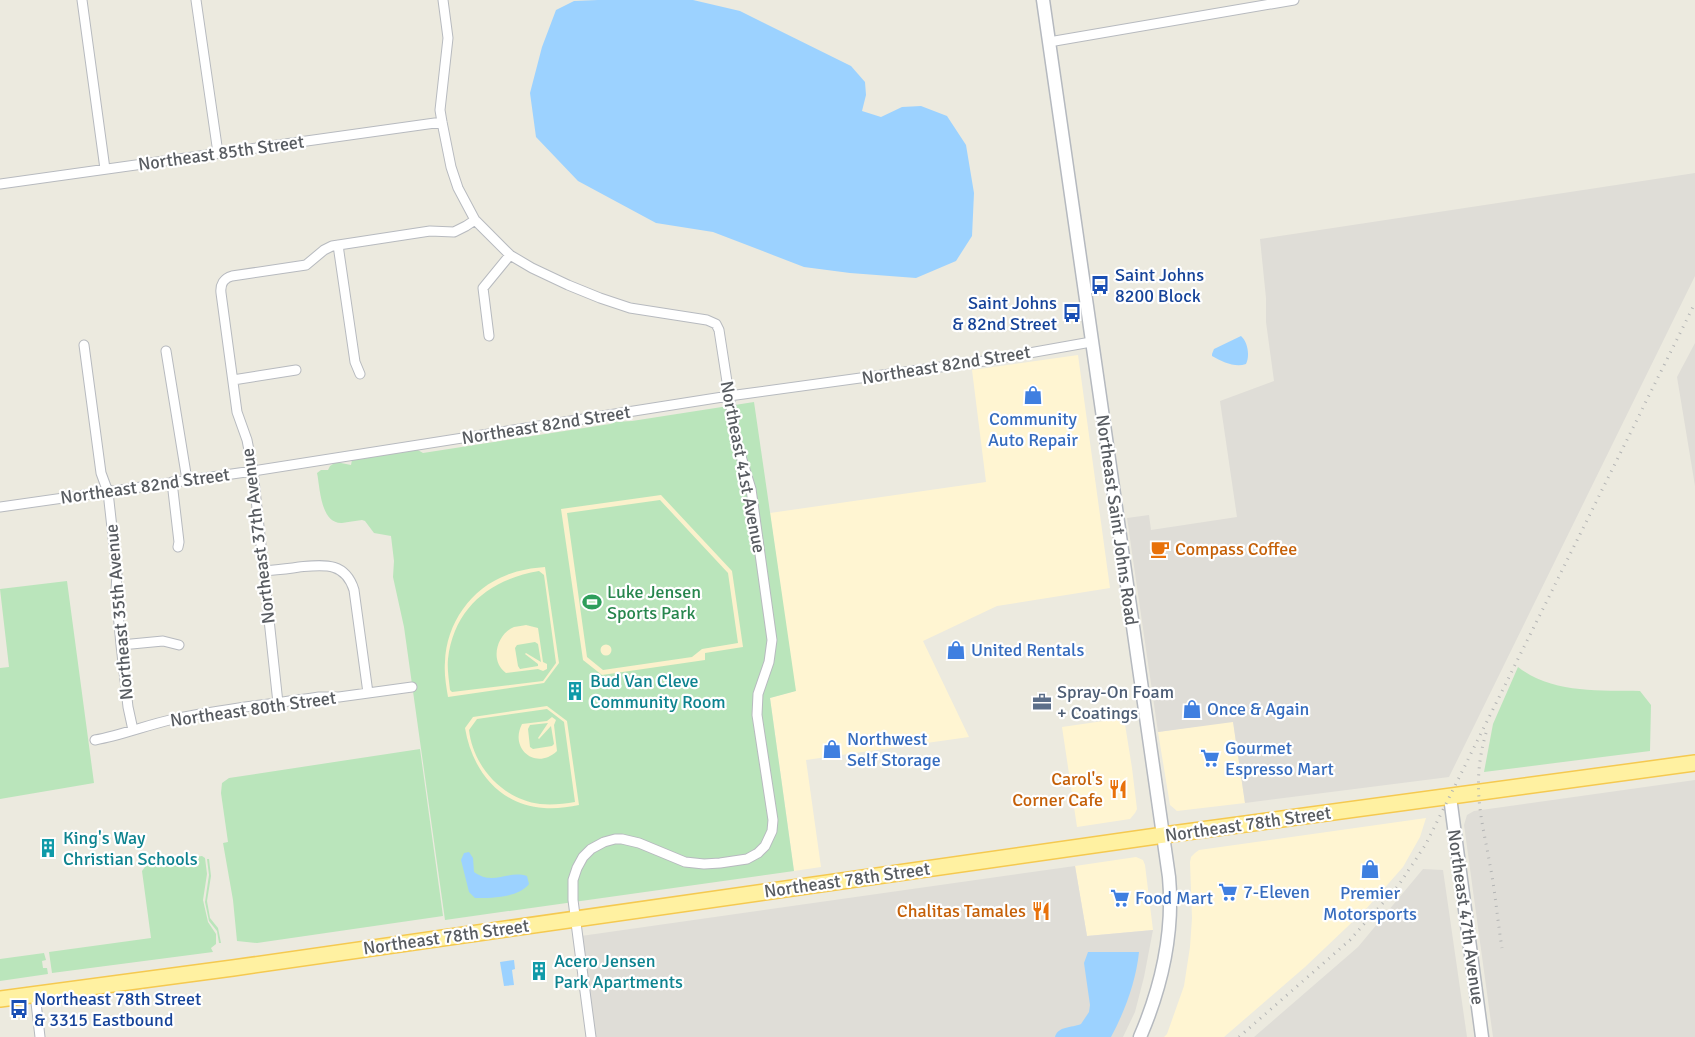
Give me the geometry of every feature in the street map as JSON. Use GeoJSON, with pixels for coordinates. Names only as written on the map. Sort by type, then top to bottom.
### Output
{"type":"FeatureCollection","features":[{"type":"Feature","properties":{"kind":"main road","name":"Northeast Saint Johns Road"},"geometry":{"type":"LineString","coordinates":[[1043,0],[1170,887],[1166,955],[1155,1001],[1140,1037]]}},
{"type":"Feature","properties":{"kind":"main road","name":"Northeast 78th Street"},"geometry":{"type":"LineString","coordinates":[[0,998],[233,968],[1164,835],[1695,763]]}},
{"type":"Feature","properties":{"kind":"main road","name":"Northeast 47th Avenue"},"geometry":{"type":"LineString","coordinates":[[1450,797],[1482,1037]]}},
{"type":"Feature","properties":{"kind":"street"},"geometry":{"type":"LineString","coordinates":[[82,0],[105,169]]}},
{"type":"Feature","properties":{"kind":"street"},"geometry":{"type":"LineString","coordinates":[[196,0],[218,153]]}},
{"type":"Feature","properties":{"kind":"street"},"geometry":{"type":"LineString","coordinates":[[443,0],[448,38],[440,110],[451,167],[458,188],[475,220],[510,254],[483,288],[490,336]]}},
{"type":"Feature","properties":{"kind":"street"},"geometry":{"type":"LineString","coordinates":[[1048,42],[1294,0]]}},
{"type":"Feature","properties":{"kind":"street","name":"Northeast 85th Street"},"geometry":{"type":"LineString","coordinates":[[0,184],[442,122]]}},
{"type":"Feature","properties":{"kind":"street"},"geometry":{"type":"LineString","coordinates":[[360,374],[355,362],[338,245],[430,231],[454,232],[475,220]]}},
{"type":"Feature","properties":{"kind":"street","name":"Northeast 37th Avenue"},"geometry":{"type":"LineString","coordinates":[[278,703],[253,470],[247,440],[238,416],[220,294],[222,282],[232,276],[306,264],[328,247],[338,245]]}},
{"type":"Feature","properties":{"kind":"street","name":"Northeast 41st Avenue"},"geometry":{"type":"LineString","coordinates":[[510,254],[532,268],[568,285],[618,304],[660,314],[707,320],[716,324],[719,330],[736,440],[751,489],[771,629],[770,656],[758,694],[757,715],[772,820],[772,831],[765,846],[758,853],[746,859],[720,864],[704,864],[679,860],[629,840],[615,839],[604,842],[587,852],[577,868],[573,887],[575,919]]}},
{"type":"Feature","properties":{"kind":"street","name":"Northeast 82nd Street"},"geometry":{"type":"LineString","coordinates":[[0,507],[188,480],[728,396],[984,361],[1091,342]]}},
{"type":"Feature","properties":{"kind":"street","name":"Northeast 35th Avenue"},"geometry":{"type":"LineString","coordinates":[[84,345],[101,473],[108,492],[117,573],[116,591],[121,645],[128,706],[133,730]]}},
{"type":"Feature","properties":{"kind":"street"},"geometry":{"type":"LineString","coordinates":[[166,351],[188,480]]}},
{"type":"Feature","properties":{"kind":"street"},"geometry":{"type":"LineString","coordinates":[[233,380],[296,370]]}},
{"type":"Feature","properties":{"kind":"street"},"geometry":{"type":"LineString","coordinates":[[172,482],[178,547]]}},
{"type":"Feature","properties":{"kind":"street"},"geometry":{"type":"LineString","coordinates":[[264,572],[325,565],[338,568],[349,578],[354,590],[368,693]]}},
{"type":"Feature","properties":{"kind":"street"},"geometry":{"type":"LineString","coordinates":[[121,645],[163,641],[179,645]]}},
{"type":"Feature","properties":{"kind":"street","name":"Northeast 80th Street"},"geometry":{"type":"LineString","coordinates":[[95,740],[176,718],[319,697],[339,697],[412,687]]}},
{"type":"Feature","properties":{"kind":"street"},"geometry":{"type":"LineString","coordinates":[[575,919],[591,1037]]}},
{"type":"Feature","properties":{"kind":"street"},"geometry":{"type":"LineString","coordinates":[[35,994],[40,1037]]}},
{"type":"Feature","properties":{"kind":"shaded area"},"geometry":{"type":"Polygon","coordinates":[[[1695,173],[1695,276],[1449,777],[1245,803],[1233,722],[1158,732],[1127,518],[1149,515],[1151,530],[1237,517],[1220,401],[1274,381],[1266,322],[1266,298],[1260,239],[1695,173]]]}},
{"type":"Feature","properties":{"kind":"shaded area"},"geometry":{"type":"Polygon","coordinates":[[[1695,343],[1695,486],[1677,377],[1695,343]]]}},
{"type":"Feature","properties":{"kind":"shaded area"},"geometry":{"type":"Polygon","coordinates":[[[1078,355],[1110,588],[997,606],[923,641],[969,737],[806,760],[821,867],[794,871],[770,698],[795,691],[770,513],[986,482],[972,370],[1078,355]]]}},
{"type":"Feature","properties":{"kind":"shaded area"},"geometry":{"type":"Polygon","coordinates":[[[1124,718],[1137,809],[1130,819],[1077,827],[1062,727],[1124,718]]]}},
{"type":"Feature","properties":{"kind":"shaded area"},"geometry":{"type":"Polygon","coordinates":[[[1233,721],[1245,803],[1177,811],[1170,805],[1158,732],[1233,721]]]}},
{"type":"Feature","properties":{"kind":"shaded area"},"geometry":{"type":"Polygon","coordinates":[[[1695,780],[1695,1037],[1493,1037],[1464,825],[1467,815],[1474,811],[1695,780]]]}},
{"type":"Feature","properties":{"kind":"shaded area"},"geometry":{"type":"Polygon","coordinates":[[[1426,818],[1420,837],[1403,867],[1366,909],[1305,967],[1224,1037],[1164,1037],[1167,1034],[1184,986],[1192,918],[1190,862],[1191,857],[1195,853],[1199,850],[1426,818]]]}},
{"type":"Feature","properties":{"kind":"shaded area"},"geometry":{"type":"Polygon","coordinates":[[[1136,857],[1143,860],[1145,865],[1153,930],[1087,936],[1075,866],[1136,857]]]}},
{"type":"Feature","properties":{"kind":"shaded area"},"geometry":{"type":"Polygon","coordinates":[[[1075,866],[1087,936],[1153,930],[1135,1012],[1123,1037],[589,1037],[574,937],[1075,866]]]}},
{"type":"Feature","properties":{"kind":"shaded area"},"geometry":{"type":"Polygon","coordinates":[[[1423,869],[1443,870],[1467,1037],[1254,1037],[1358,947],[1423,869]]]}},
{"type":"Feature","properties":{"kind":"green space","name":"Luke Jensen Sports Park"},"geometry":{"type":"Polygon","coordinates":[[[754,402],[796,691],[770,698],[794,871],[445,920],[404,627],[393,577],[394,561],[391,536],[374,533],[365,521],[362,520],[342,523],[335,522],[329,517],[322,503],[317,473],[321,470],[328,470],[336,462],[351,465],[352,460],[364,456],[368,457],[416,449],[423,453],[614,422],[632,421],[754,402]]]}},
{"type":"Feature","properties":{"kind":"green space"},"geometry":{"type":"Polygon","coordinates":[[[67,581],[94,783],[0,799],[0,668],[9,667],[0,589],[67,581]]]}},
{"type":"Feature","properties":{"kind":"green space"},"geometry":{"type":"Polygon","coordinates":[[[1518,667],[1546,682],[1576,689],[1640,691],[1651,705],[1650,751],[1484,772],[1493,724],[1518,667]]]}},
{"type":"Feature","properties":{"kind":"green space"},"geometry":{"type":"Polygon","coordinates":[[[420,749],[443,916],[257,943],[237,941],[233,900],[223,843],[228,842],[221,793],[222,783],[229,778],[420,749]]]}},
{"type":"Feature","properties":{"kind":"green space"},"geometry":{"type":"Polygon","coordinates":[[[202,856],[205,858],[207,874],[203,900],[208,922],[216,934],[216,944],[211,948],[213,952],[52,973],[49,952],[151,938],[142,871],[148,863],[202,856]]]}},
{"type":"Feature","properties":{"kind":"green space"},"geometry":{"type":"Polygon","coordinates":[[[207,859],[209,859],[211,876],[207,901],[210,918],[218,928],[221,943],[219,943],[217,931],[209,921],[205,902],[209,875],[207,859]]]}},
{"type":"Feature","properties":{"kind":"green space"},"geometry":{"type":"Polygon","coordinates":[[[44,953],[46,960],[42,961],[43,968],[47,968],[48,974],[0,981],[0,959],[44,953]]]}},
{"type":"Feature","properties":{"kind":"sand"},"geometry":{"type":"Polygon","coordinates":[[[661,495],[732,571],[743,647],[705,653],[705,660],[602,675],[583,660],[561,509],[661,495]],[[660,500],[567,513],[587,657],[603,670],[692,657],[702,649],[738,643],[728,573],[660,500]]]}},
{"type":"Feature","properties":{"kind":"sand"},"geometry":{"type":"Polygon","coordinates":[[[545,567],[559,663],[544,683],[448,697],[445,670],[446,648],[450,634],[463,609],[472,598],[494,581],[516,572],[545,567]],[[539,571],[505,581],[491,589],[467,610],[458,624],[448,659],[450,690],[452,692],[543,681],[556,663],[544,575],[539,571]]]}},
{"type":"Feature","properties":{"kind":"sand"},"geometry":{"type":"Polygon","coordinates":[[[526,625],[538,628],[543,662],[547,664],[547,669],[543,671],[538,669],[506,673],[498,662],[497,648],[503,635],[508,630],[526,625]],[[535,642],[517,645],[515,648],[520,669],[538,666],[526,653],[541,662],[538,644],[535,642]]]}},
{"type":"Feature","properties":{"kind":"sand"},"geometry":{"type":"Polygon","coordinates":[[[606,644],[612,650],[606,656],[600,650],[606,644]]]}},
{"type":"Feature","properties":{"kind":"sand"},"geometry":{"type":"Polygon","coordinates":[[[547,706],[567,721],[579,805],[544,808],[528,805],[514,800],[490,783],[474,758],[465,728],[473,717],[547,706]],[[547,709],[477,719],[469,730],[476,756],[483,768],[502,788],[526,801],[540,804],[562,804],[575,802],[564,722],[547,709]]]}},
{"type":"Feature","properties":{"kind":"sand"},"geometry":{"type":"Polygon","coordinates":[[[552,717],[556,720],[554,725],[557,751],[549,757],[533,758],[522,749],[519,742],[522,724],[547,721],[552,717]],[[548,723],[530,725],[528,729],[530,747],[533,749],[554,744],[551,726],[538,738],[548,723]]]}},
{"type":"Feature","properties":{"kind":"water"},"geometry":{"type":"Polygon","coordinates":[[[693,0],[740,11],[851,66],[865,82],[866,95],[862,111],[881,117],[902,107],[921,106],[947,116],[966,145],[974,193],[972,236],[956,261],[916,278],[804,267],[713,232],[656,223],[578,181],[536,137],[530,93],[542,47],[556,10],[574,1],[693,0]]]}},
{"type":"Feature","properties":{"kind":"water"},"geometry":{"type":"Polygon","coordinates":[[[1241,336],[1248,349],[1246,364],[1233,365],[1212,356],[1214,349],[1241,336]]]}},
{"type":"Feature","properties":{"kind":"water"},"geometry":{"type":"Polygon","coordinates":[[[469,852],[473,858],[474,872],[481,876],[494,878],[513,875],[527,876],[529,884],[524,889],[511,895],[475,898],[469,892],[461,860],[464,853],[469,852]]]}},
{"type":"Feature","properties":{"kind":"water"},"geometry":{"type":"Polygon","coordinates":[[[1088,952],[1139,952],[1133,985],[1121,1017],[1111,1037],[1055,1037],[1062,1029],[1081,1024],[1089,1012],[1090,1005],[1084,963],[1088,952]]]}},
{"type":"Feature","properties":{"kind":"water"},"geometry":{"type":"Polygon","coordinates":[[[514,960],[515,969],[512,970],[514,985],[504,986],[500,962],[514,960]]]}},
{"type":"Feature","properties":{"kind":"railway"},"geometry":{"type":"LineString","coordinates":[[1239,1037],[1350,940],[1398,886],[1426,844],[1695,303]]}},
{"type":"Feature","properties":{"kind":"railway"},"geometry":{"type":"LineString","coordinates":[[1486,733],[1481,753],[1478,789],[1502,948]]}},
{"type":"Feature","properties":{"kind":"place","name":"Saint Johns 8200 Block"},"geometry":{"type":"Point","coordinates":[1100,285]}},
{"type":"Feature","properties":{"kind":"place","name":"Saint Johns & 82nd Street"},"geometry":{"type":"Point","coordinates":[1072,313]}},
{"type":"Feature","properties":{"kind":"place","name":"Community Auto Repair"},"geometry":{"type":"Point","coordinates":[1033,395]}},
{"type":"Feature","properties":{"kind":"place","name":"Compass Coffee"},"geometry":{"type":"Point","coordinates":[1160,549]}},
{"type":"Feature","properties":{"kind":"place","name":"Luke Jensen Sports Park"},"geometry":{"type":"Point","coordinates":[592,602]}},
{"type":"Feature","properties":{"kind":"place","name":"United Rentals"},"geometry":{"type":"Point","coordinates":[956,650]}},
{"type":"Feature","properties":{"kind":"place","name":"Bud Van Cleve Community Room"},"geometry":{"type":"Point","coordinates":[575,691]}},
{"type":"Feature","properties":{"kind":"place","name":"Spray-On Foam + Coatings"},"geometry":{"type":"Point","coordinates":[1042,702]}},
{"type":"Feature","properties":{"kind":"place","name":"Once & Again"},"geometry":{"type":"Point","coordinates":[1192,709]}},
{"type":"Feature","properties":{"kind":"place","name":"Northwest Self Storage"},"geometry":{"type":"Point","coordinates":[832,749]}},
{"type":"Feature","properties":{"kind":"place","name":"Gourmet Espresso Mart"},"geometry":{"type":"Point","coordinates":[1210,758]}},
{"type":"Feature","properties":{"kind":"place","name":"Carol's Corner Cafe"},"geometry":{"type":"Point","coordinates":[1118,789]}},
{"type":"Feature","properties":{"kind":"place","name":"King's Way Christian Schools"},"geometry":{"type":"Point","coordinates":[48,848]}},
{"type":"Feature","properties":{"kind":"place","name":"Premier Motorsports"},"geometry":{"type":"Point","coordinates":[1370,869]}},
{"type":"Feature","properties":{"kind":"place","name":"7-Eleven"},"geometry":{"type":"Point","coordinates":[1228,892]}},
{"type":"Feature","properties":{"kind":"place","name":"Food Mart"},"geometry":{"type":"Point","coordinates":[1120,898]}},
{"type":"Feature","properties":{"kind":"place","name":"Chalitas Tamales"},"geometry":{"type":"Point","coordinates":[1041,911]}},
{"type":"Feature","properties":{"kind":"place","name":"Acero Jensen Park Apartments"},"geometry":{"type":"Point","coordinates":[539,971]}},
{"type":"Feature","properties":{"kind":"place","name":"Northeast 78th Street & 3315 Eastbound"},"geometry":{"type":"Point","coordinates":[19,1009]}}]}
